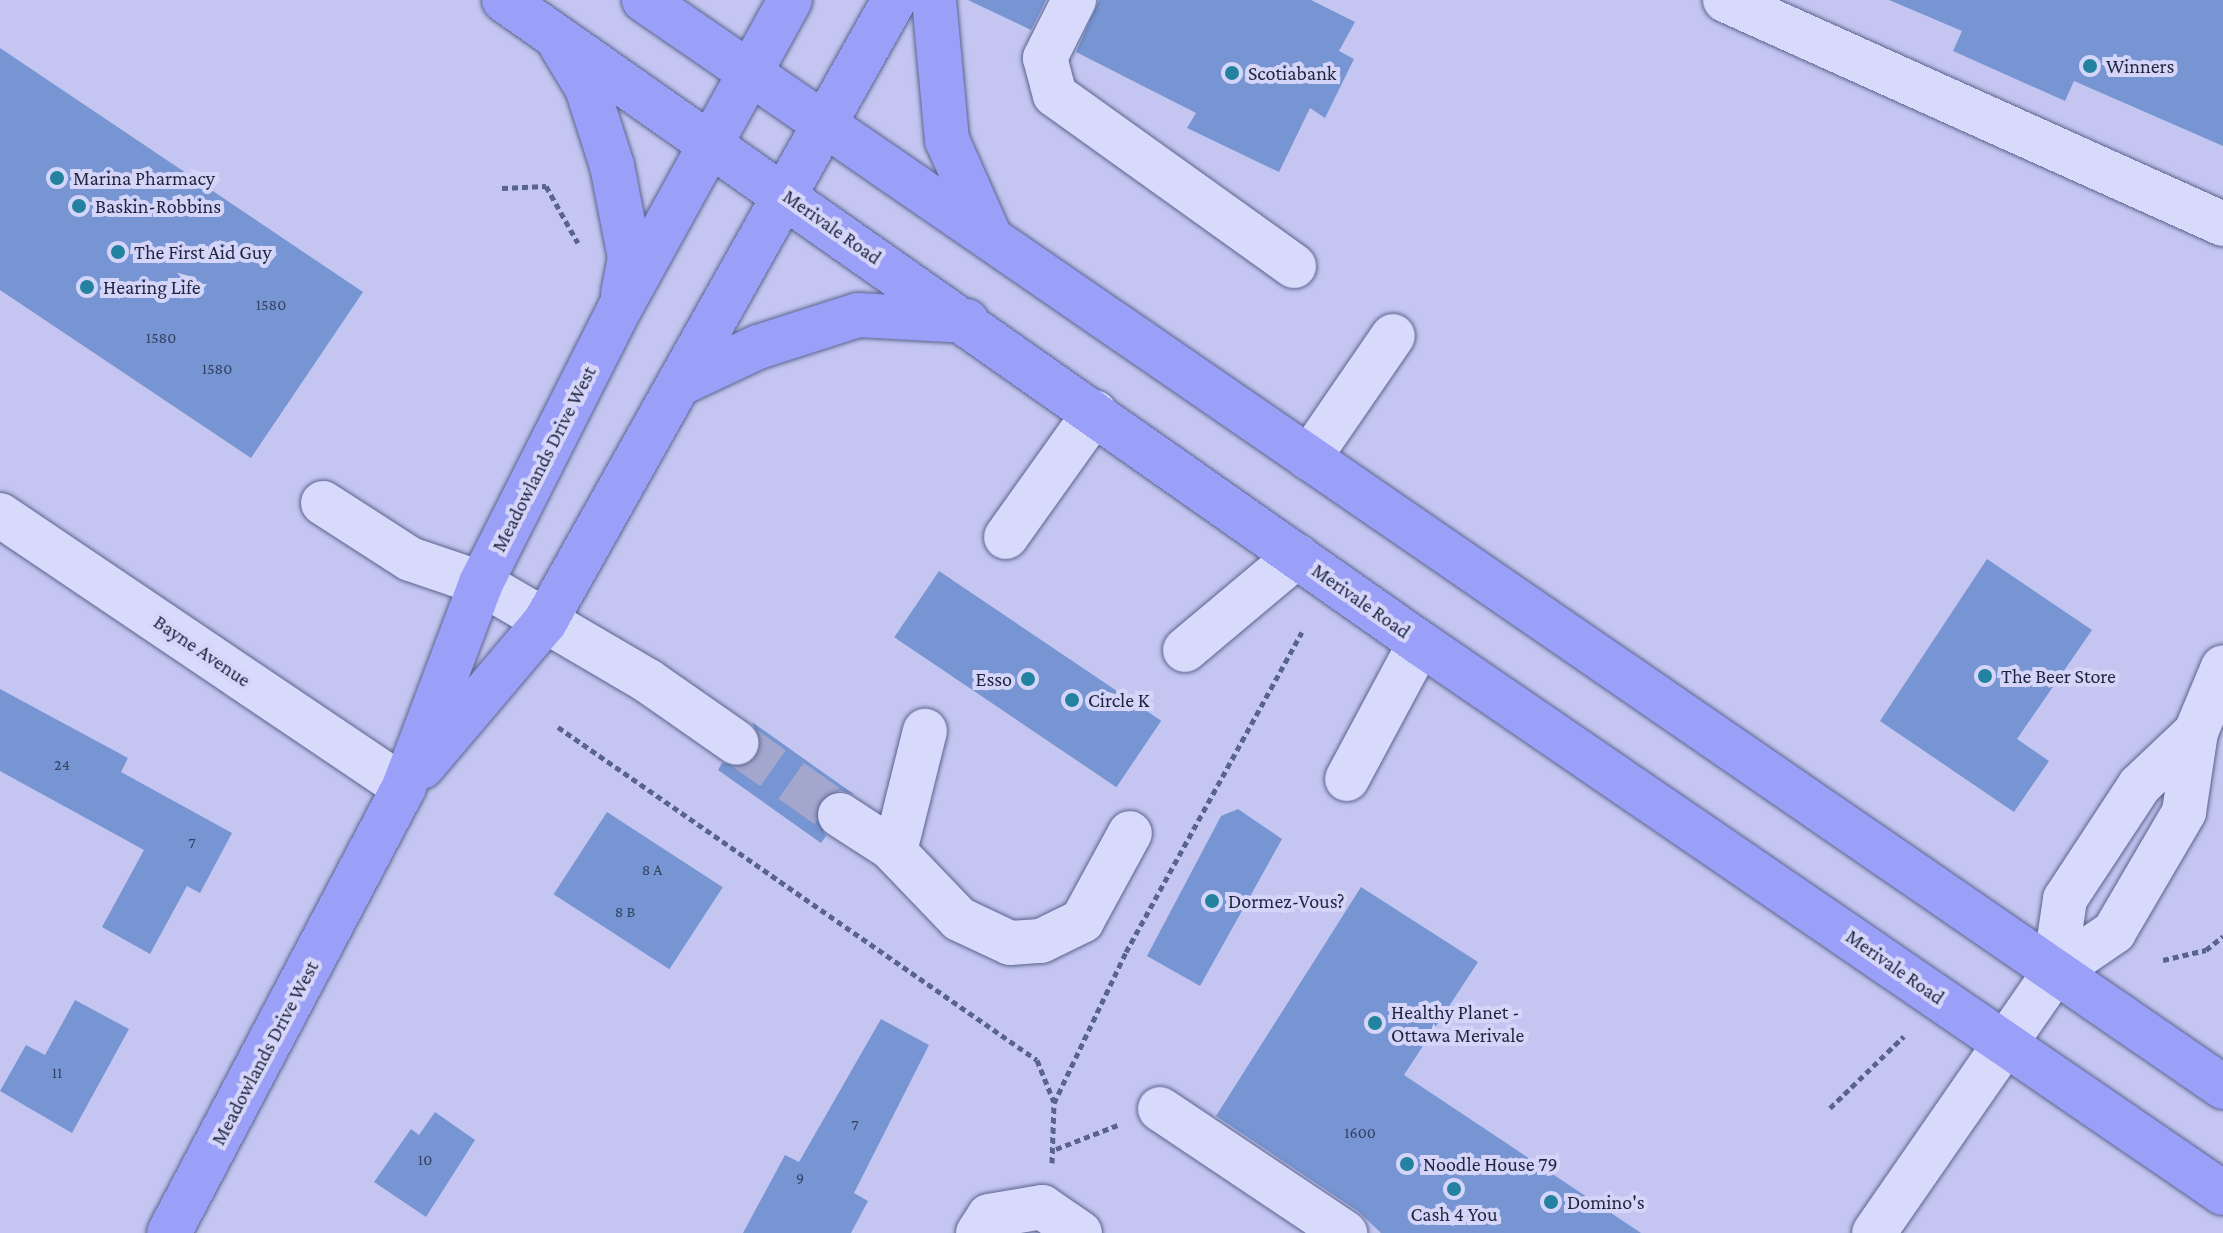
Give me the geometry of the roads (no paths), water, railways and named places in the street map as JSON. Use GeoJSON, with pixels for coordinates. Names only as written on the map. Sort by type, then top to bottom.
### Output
{"type":"FeatureCollection","features":[{"type":"Feature","properties":{"kind":"main road","name":"Merivale Road"},"geometry":{"type":"LineString","coordinates":[[504,0],[967,321],[1420,643],[1924,986],[2004,1047],[2084,1094],[2223,1193]]}},
{"type":"Feature","properties":{"kind":"main road"},"geometry":{"type":"LineString","coordinates":[[644,0],[2223,1087]]}},
{"type":"Feature","properties":{"kind":"main road","name":"Meadowlands Drive West"},"geometry":{"type":"LineString","coordinates":[[169,1233],[404,787],[481,583],[620,308],[790,0]]}},
{"type":"Feature","properties":{"kind":"main road","name":"Meadowlands Drive West"},"geometry":{"type":"LineString","coordinates":[[404,787],[545,622],[827,127],[894,0]]}},
{"type":"Feature","properties":{"kind":"main road"},"geometry":{"type":"LineString","coordinates":[[934,0],[947,140],[990,237]]}},
{"type":"Feature","properties":{"kind":"main road"},"geometry":{"type":"LineString","coordinates":[[554,34],[587,88],[612,166],[630,258],[620,308]]}},
{"type":"Feature","properties":{"kind":"main road"},"geometry":{"type":"LineString","coordinates":[[679,384],[758,347],[858,315],[967,321]]}},
{"type":"Feature","properties":{"kind":"street"},"geometry":{"type":"LineString","coordinates":[[1074,0],[1045,58],[1055,95],[1294,266]]}},
{"type":"Feature","properties":{"kind":"street"},"geometry":{"type":"LineString","coordinates":[[1725,0],[2223,224]]}},
{"type":"Feature","properties":{"kind":"street"},"geometry":{"type":"LineString","coordinates":[[1309,458],[1393,336]]}},
{"type":"Feature","properties":{"kind":"street"},"geometry":{"type":"LineString","coordinates":[[1006,537],[1095,412]]}},
{"type":"Feature","properties":{"kind":"street"},"geometry":{"type":"LineString","coordinates":[[323,503],[410,559],[481,583],[648,681],[737,743]]}},
{"type":"Feature","properties":{"kind":"street","name":"Bayne Avenue"},"geometry":{"type":"LineString","coordinates":[[0,515],[404,787]]}},
{"type":"Feature","properties":{"kind":"street"},"geometry":{"type":"LineString","coordinates":[[1185,650],[1297,556]]}},
{"type":"Feature","properties":{"kind":"street"},"geometry":{"type":"LineString","coordinates":[[1347,779],[1420,643]]}},
{"type":"Feature","properties":{"kind":"street"},"geometry":{"type":"LineString","coordinates":[[1874,1233],[2054,973],[2114,932],[2184,812],[2196,732],[2223,667]]}},
{"type":"Feature","properties":{"kind":"street"},"geometry":{"type":"LineString","coordinates":[[895,851],[925,731]]}},
{"type":"Feature","properties":{"kind":"street"},"geometry":{"type":"LineString","coordinates":[[2054,973],[2065,899],[2140,785],[2196,732]]}},
{"type":"Feature","properties":{"kind":"street"},"geometry":{"type":"LineString","coordinates":[[840,815],[895,851],[959,919],[983,934],[1010,943],[1041,941],[1082,921],[1130,833]]}},
{"type":"Feature","properties":{"kind":"street"},"geometry":{"type":"LineString","coordinates":[[1160,1109],[1345,1233]]}},
{"type":"Feature","properties":{"kind":"street"},"geometry":{"type":"LineString","coordinates":[[984,1225],[1042,1207],[1080,1233]]}},
{"type":"Feature","properties":{"kind":"tunnel"},"geometry":{"type":"LineString","coordinates":[[737,743],[840,815]]}},
{"type":"Feature","properties":{"kind":"place","name":"Winners"},"geometry":{"type":"Point","coordinates":[2090,66]}},
{"type":"Feature","properties":{"kind":"place","name":"Scotiabank"},"geometry":{"type":"Point","coordinates":[1232,73]}},
{"type":"Feature","properties":{"kind":"place","name":"Marina Pharmacy"},"geometry":{"type":"Point","coordinates":[57,178]}},
{"type":"Feature","properties":{"kind":"place","name":"Baskin-Robbins"},"geometry":{"type":"Point","coordinates":[79,206]}},
{"type":"Feature","properties":{"kind":"place","name":"The First Aid Guy"},"geometry":{"type":"Point","coordinates":[118,252]}},
{"type":"Feature","properties":{"kind":"place","name":"Hearing Life"},"geometry":{"type":"Point","coordinates":[87,287]}},
{"type":"Feature","properties":{"kind":"place","name":"The Beer Store"},"geometry":{"type":"Point","coordinates":[1985,676]}},
{"type":"Feature","properties":{"kind":"place","name":"Esso"},"geometry":{"type":"Point","coordinates":[1028,679]}},
{"type":"Feature","properties":{"kind":"place","name":"Circle K"},"geometry":{"type":"Point","coordinates":[1072,700]}},
{"type":"Feature","properties":{"kind":"place","name":"Dormez-Vous?"},"geometry":{"type":"Point","coordinates":[1212,901]}},
{"type":"Feature","properties":{"kind":"place","name":"Healthy Planet - Ottawa Merivale"},"geometry":{"type":"Point","coordinates":[1375,1023]}},
{"type":"Feature","properties":{"kind":"place","name":"Noodle House 79"},"geometry":{"type":"Point","coordinates":[1407,1164]}},
{"type":"Feature","properties":{"kind":"place","name":"Cash 4 You"},"geometry":{"type":"Point","coordinates":[1454,1189]}},
{"type":"Feature","properties":{"kind":"place","name":"Domino's"},"geometry":{"type":"Point","coordinates":[1551,1202]}}]}
